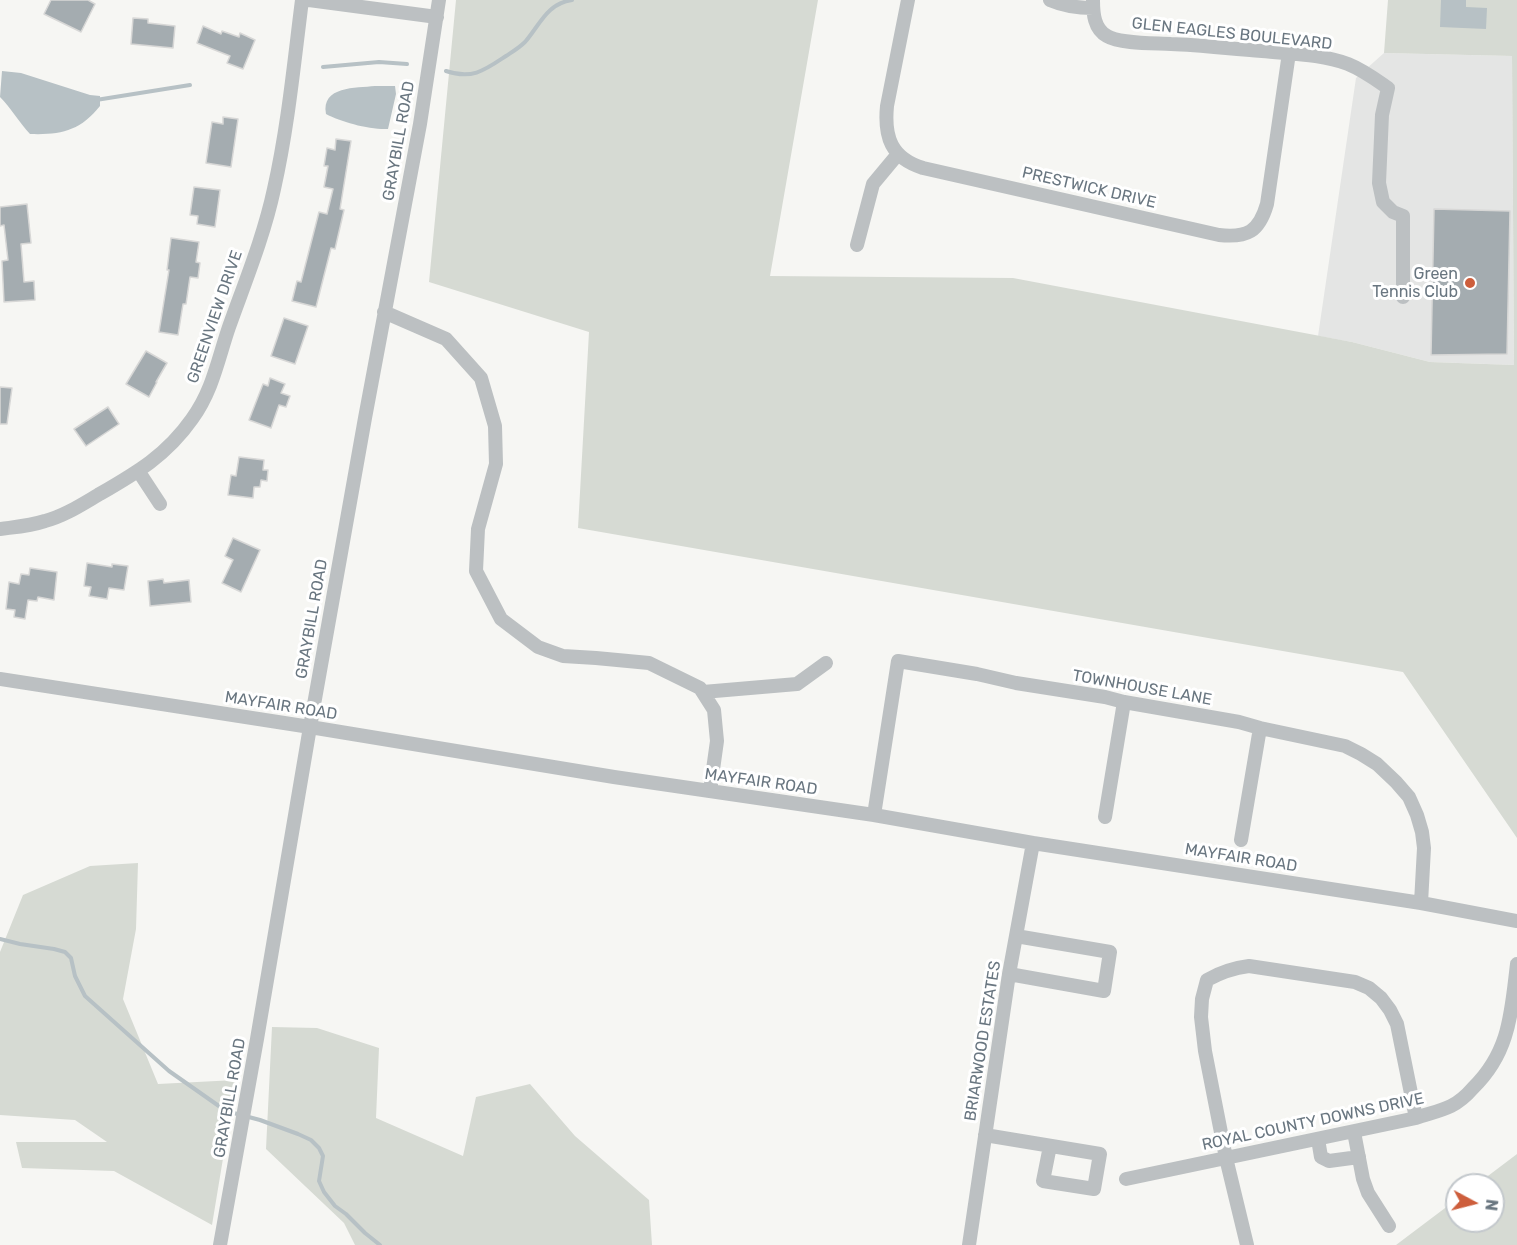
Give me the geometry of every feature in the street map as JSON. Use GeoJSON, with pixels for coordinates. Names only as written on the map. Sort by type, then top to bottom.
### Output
{"type":"FeatureCollection","features":[{"type":"Feature","properties":{"kind":"street","name":"GREENVIEW DRIVE"},"geometry":{"type":"LineString","coordinates":[[0,529],[24,527],[68,512],[139,472],[167,450],[193,418],[206,396],[217,370],[224,342],[259,243],[274,192],[282,150],[302,0]]}},
{"type":"Feature","properties":{"kind":"street"},"geometry":{"type":"LineString","coordinates":[[309,0],[437,17]]}},
{"type":"Feature","properties":{"kind":"street","name":"GRAYBILL ROAD"},"geometry":{"type":"LineString","coordinates":[[220,1245],[384,312],[420,124],[440,0]]}},
{"type":"Feature","properties":{"kind":"street"},"geometry":{"type":"LineString","coordinates":[[857,245],[873,184],[898,154],[892,148],[885,122],[908,0]]}},
{"type":"Feature","properties":{"kind":"street"},"geometry":{"type":"LineString","coordinates":[[1050,0],[1076,8],[1093,4]]}},
{"type":"Feature","properties":{"kind":"street","name":"GLEN EAGLES BOULEVARD"},"geometry":{"type":"LineString","coordinates":[[1093,4],[1096,23],[1101,32],[1112,38],[1320,57],[1347,63],[1388,88],[1382,115],[1379,183],[1383,202],[1393,212],[1403,216],[1403,297]]}},
{"type":"Feature","properties":{"kind":"street","name":"PRESTWICK DRIVE"},"geometry":{"type":"LineString","coordinates":[[898,154],[912,165],[923,168],[1219,235],[1240,235],[1257,227],[1265,211],[1289,53]]}},
{"type":"Feature","properties":{"kind":"street"},"geometry":{"type":"LineString","coordinates":[[384,312],[446,339],[481,378],[495,426],[496,464],[478,529],[476,571],[501,619],[538,647],[563,657],[649,663],[700,688],[714,710],[717,741],[710,791]]}},
{"type":"Feature","properties":{"kind":"street"},"geometry":{"type":"LineString","coordinates":[[139,472],[160,504]]}},
{"type":"Feature","properties":{"kind":"street","name":"TOWNHOUSE LANE"},"geometry":{"type":"LineString","coordinates":[[874,815],[898,661],[1239,722],[1345,746],[1377,764],[1396,782],[1408,797],[1417,815],[1424,848],[1421,903]]}},
{"type":"Feature","properties":{"kind":"street"},"geometry":{"type":"LineString","coordinates":[[703,692],[797,684],[826,663]]}},
{"type":"Feature","properties":{"kind":"street","name":"MAYFAIR ROAD"},"geometry":{"type":"LineString","coordinates":[[0,680],[310,727],[454,752],[874,815],[1033,843],[1421,903],[1517,921]]}},
{"type":"Feature","properties":{"kind":"street"},"geometry":{"type":"LineString","coordinates":[[1106,817],[1124,702]]}},
{"type":"Feature","properties":{"kind":"street"},"geometry":{"type":"LineString","coordinates":[[1241,840],[1260,728]]}},
{"type":"Feature","properties":{"kind":"street","name":"BRIARWOOD ESTATES"},"geometry":{"type":"LineString","coordinates":[[969,1245],[1009,974],[1033,843]]}},
{"type":"Feature","properties":{"kind":"street"},"geometry":{"type":"LineString","coordinates":[[1009,974],[1104,991],[1110,952],[1016,936]]}},
{"type":"Feature","properties":{"kind":"street","name":"ROYAL COUNTY DOWNS DRIVE"},"geometry":{"type":"LineString","coordinates":[[1126,1179],[1354,1132],[1416,1118],[1452,1106],[1482,1080],[1495,1061],[1509,1024],[1517,964]]}},
{"type":"Feature","properties":{"kind":"street"},"geometry":{"type":"LineString","coordinates":[[1247,1245],[1226,1158],[1204,1041],[1201,1017],[1202,999],[1207,980],[1233,968],[1249,966],[1355,982],[1369,988],[1381,998],[1396,1023],[1416,1118]]}},
{"type":"Feature","properties":{"kind":"street"},"geometry":{"type":"LineString","coordinates":[[1354,1132],[1368,1193],[1389,1226]]}},
{"type":"Feature","properties":{"kind":"street"},"geometry":{"type":"LineString","coordinates":[[985,1135],[1100,1154],[1094,1190],[1043,1181],[1050,1146]]}},
{"type":"Feature","properties":{"kind":"street"},"geometry":{"type":"LineString","coordinates":[[1318,1139],[1321,1157],[1329,1161],[1359,1157]]}},
{"type":"Feature","properties":{"kind":"shaded area"},"geometry":{"type":"Polygon","coordinates":[[[456,0],[818,0],[770,276],[1013,278],[1352,342],[1430,362],[1514,365],[1512,56],[1384,53],[1388,0],[1517,0],[1517,838],[1403,672],[578,528],[589,332],[429,282],[456,0]]]}},
{"type":"Feature","properties":{"kind":"shaded area"},"geometry":{"type":"Polygon","coordinates":[[[1441,0],[1466,0],[1466,7],[1487,8],[1486,29],[1440,27],[1441,0]]]}},
{"type":"Feature","properties":{"kind":"shaded area"},"geometry":{"type":"Polygon","coordinates":[[[1384,53],[1512,56],[1514,365],[1430,362],[1352,342],[1318,336],[1356,78],[1384,53]]]}},
{"type":"Feature","properties":{"kind":"shaded area"},"geometry":{"type":"Polygon","coordinates":[[[2,71],[21,73],[90,95],[100,96],[100,106],[85,121],[69,130],[51,134],[30,134],[0,97],[2,71]]]}},
{"type":"Feature","properties":{"kind":"shaded area"},"geometry":{"type":"Polygon","coordinates":[[[395,86],[396,94],[388,129],[356,125],[326,114],[326,105],[334,93],[350,88],[395,86]]]}},
{"type":"Feature","properties":{"kind":"shaded area"},"geometry":{"type":"Polygon","coordinates":[[[138,863],[136,929],[123,999],[158,1084],[236,1080],[212,1225],[114,1171],[22,1168],[16,1142],[107,1142],[75,1120],[0,1115],[0,952],[23,895],[90,866],[138,863]]]}},
{"type":"Feature","properties":{"kind":"shaded area"},"geometry":{"type":"Polygon","coordinates":[[[272,1027],[317,1028],[379,1048],[376,1118],[463,1156],[476,1097],[530,1084],[575,1136],[649,1200],[652,1245],[355,1245],[344,1223],[266,1149],[272,1027]]]}},
{"type":"Feature","properties":{"kind":"shaded area"},"geometry":{"type":"Polygon","coordinates":[[[1517,1154],[1517,1245],[1396,1245],[1445,1208],[1445,1233],[1505,1233],[1505,1173],[1492,1173],[1517,1154]]]}},
{"type":"Feature","properties":{"kind":"building"},"geometry":{"type":"Polygon","coordinates":[[[51,0],[88,0],[95,4],[81,32],[44,14],[51,0]]]}},
{"type":"Feature","properties":{"kind":"building"},"geometry":{"type":"Polygon","coordinates":[[[133,18],[148,19],[148,23],[175,26],[173,48],[131,44],[133,18]]]}},
{"type":"Feature","properties":{"kind":"building"},"geometry":{"type":"Polygon","coordinates":[[[203,26],[221,34],[222,31],[239,37],[240,33],[255,40],[243,69],[227,63],[230,56],[197,43],[203,26]]]}},
{"type":"Feature","properties":{"kind":"building"},"geometry":{"type":"Polygon","coordinates":[[[223,117],[238,119],[231,167],[206,163],[212,122],[223,124],[223,117]]]}},
{"type":"Feature","properties":{"kind":"building"},"geometry":{"type":"Polygon","coordinates":[[[336,139],[351,141],[340,209],[344,210],[335,249],[331,248],[316,307],[292,301],[297,281],[301,282],[319,212],[327,214],[333,189],[324,187],[328,166],[324,166],[327,148],[335,150],[336,139]]]}},
{"type":"Feature","properties":{"kind":"building"},"geometry":{"type":"Polygon","coordinates":[[[194,187],[220,190],[215,227],[197,224],[198,216],[190,215],[194,187]]]}},
{"type":"Feature","properties":{"kind":"building"},"geometry":{"type":"Polygon","coordinates":[[[27,204],[31,243],[21,244],[24,282],[34,281],[35,300],[4,302],[2,261],[8,260],[4,225],[0,226],[0,207],[27,204]]]}},
{"type":"Feature","properties":{"kind":"building","name":"Green Tennis Club"},"geometry":{"type":"Polygon","coordinates":[[[1434,209],[1510,211],[1507,354],[1431,355],[1434,209]]]}},
{"type":"Feature","properties":{"kind":"building"},"geometry":{"type":"Polygon","coordinates":[[[171,238],[199,242],[196,262],[200,263],[198,278],[190,277],[178,335],[159,332],[169,270],[167,270],[171,238]]]}},
{"type":"Feature","properties":{"kind":"building"},"geometry":{"type":"Polygon","coordinates":[[[284,318],[308,326],[295,364],[271,356],[284,318]]]}},
{"type":"Feature","properties":{"kind":"building"},"geometry":{"type":"Polygon","coordinates":[[[146,351],[167,363],[149,397],[126,384],[146,351]]]}},
{"type":"Feature","properties":{"kind":"building"},"geometry":{"type":"Polygon","coordinates":[[[270,378],[285,384],[281,393],[290,396],[286,407],[279,405],[271,428],[249,420],[263,384],[268,386],[270,378]]]}},
{"type":"Feature","properties":{"kind":"building"},"geometry":{"type":"Polygon","coordinates":[[[0,387],[12,388],[7,424],[0,424],[0,387]]]}},
{"type":"Feature","properties":{"kind":"building"},"geometry":{"type":"Polygon","coordinates":[[[108,407],[119,424],[86,446],[74,429],[108,407]]]}},
{"type":"Feature","properties":{"kind":"building"},"geometry":{"type":"Polygon","coordinates":[[[239,457],[264,460],[263,470],[268,470],[267,481],[261,480],[260,487],[254,487],[253,498],[228,495],[231,475],[236,476],[239,457]]]}},
{"type":"Feature","properties":{"kind":"building"},"geometry":{"type":"Polygon","coordinates":[[[233,538],[260,550],[241,592],[222,583],[233,560],[225,556],[233,538]]]}},
{"type":"Feature","properties":{"kind":"building"},"geometry":{"type":"Polygon","coordinates":[[[87,563],[112,567],[112,564],[128,566],[124,590],[109,588],[107,599],[89,596],[91,587],[84,586],[87,563]]]}},
{"type":"Feature","properties":{"kind":"building"},"geometry":{"type":"Polygon","coordinates":[[[30,568],[57,572],[54,600],[38,597],[37,601],[28,600],[25,619],[14,617],[15,610],[6,609],[9,582],[19,584],[21,574],[29,575],[30,568]]]}},
{"type":"Feature","properties":{"kind":"building"},"geometry":{"type":"Polygon","coordinates":[[[163,579],[164,583],[189,580],[191,602],[150,606],[148,581],[163,579]]]}},
{"type":"Feature","properties":{"kind":"waterway"},"geometry":{"type":"LineString","coordinates":[[446,71],[455,74],[471,74],[491,66],[525,42],[544,16],[556,6],[572,0]]}},
{"type":"Feature","properties":{"kind":"waterway"},"geometry":{"type":"LineString","coordinates":[[323,67],[379,62],[407,64]]}},
{"type":"Feature","properties":{"kind":"waterway"},"geometry":{"type":"LineString","coordinates":[[96,100],[190,85]]}},
{"type":"Feature","properties":{"kind":"waterway"},"geometry":{"type":"LineString","coordinates":[[0,939],[65,952],[71,958],[75,976],[85,996],[169,1071],[226,1111],[260,1120],[311,1140],[323,1156],[319,1181],[324,1192],[335,1206],[380,1245]]}},
{"type":"Feature","properties":{"kind":"place","name":"Green Tennis Club"},"geometry":{"type":"Point","coordinates":[1470,283]}}]}
